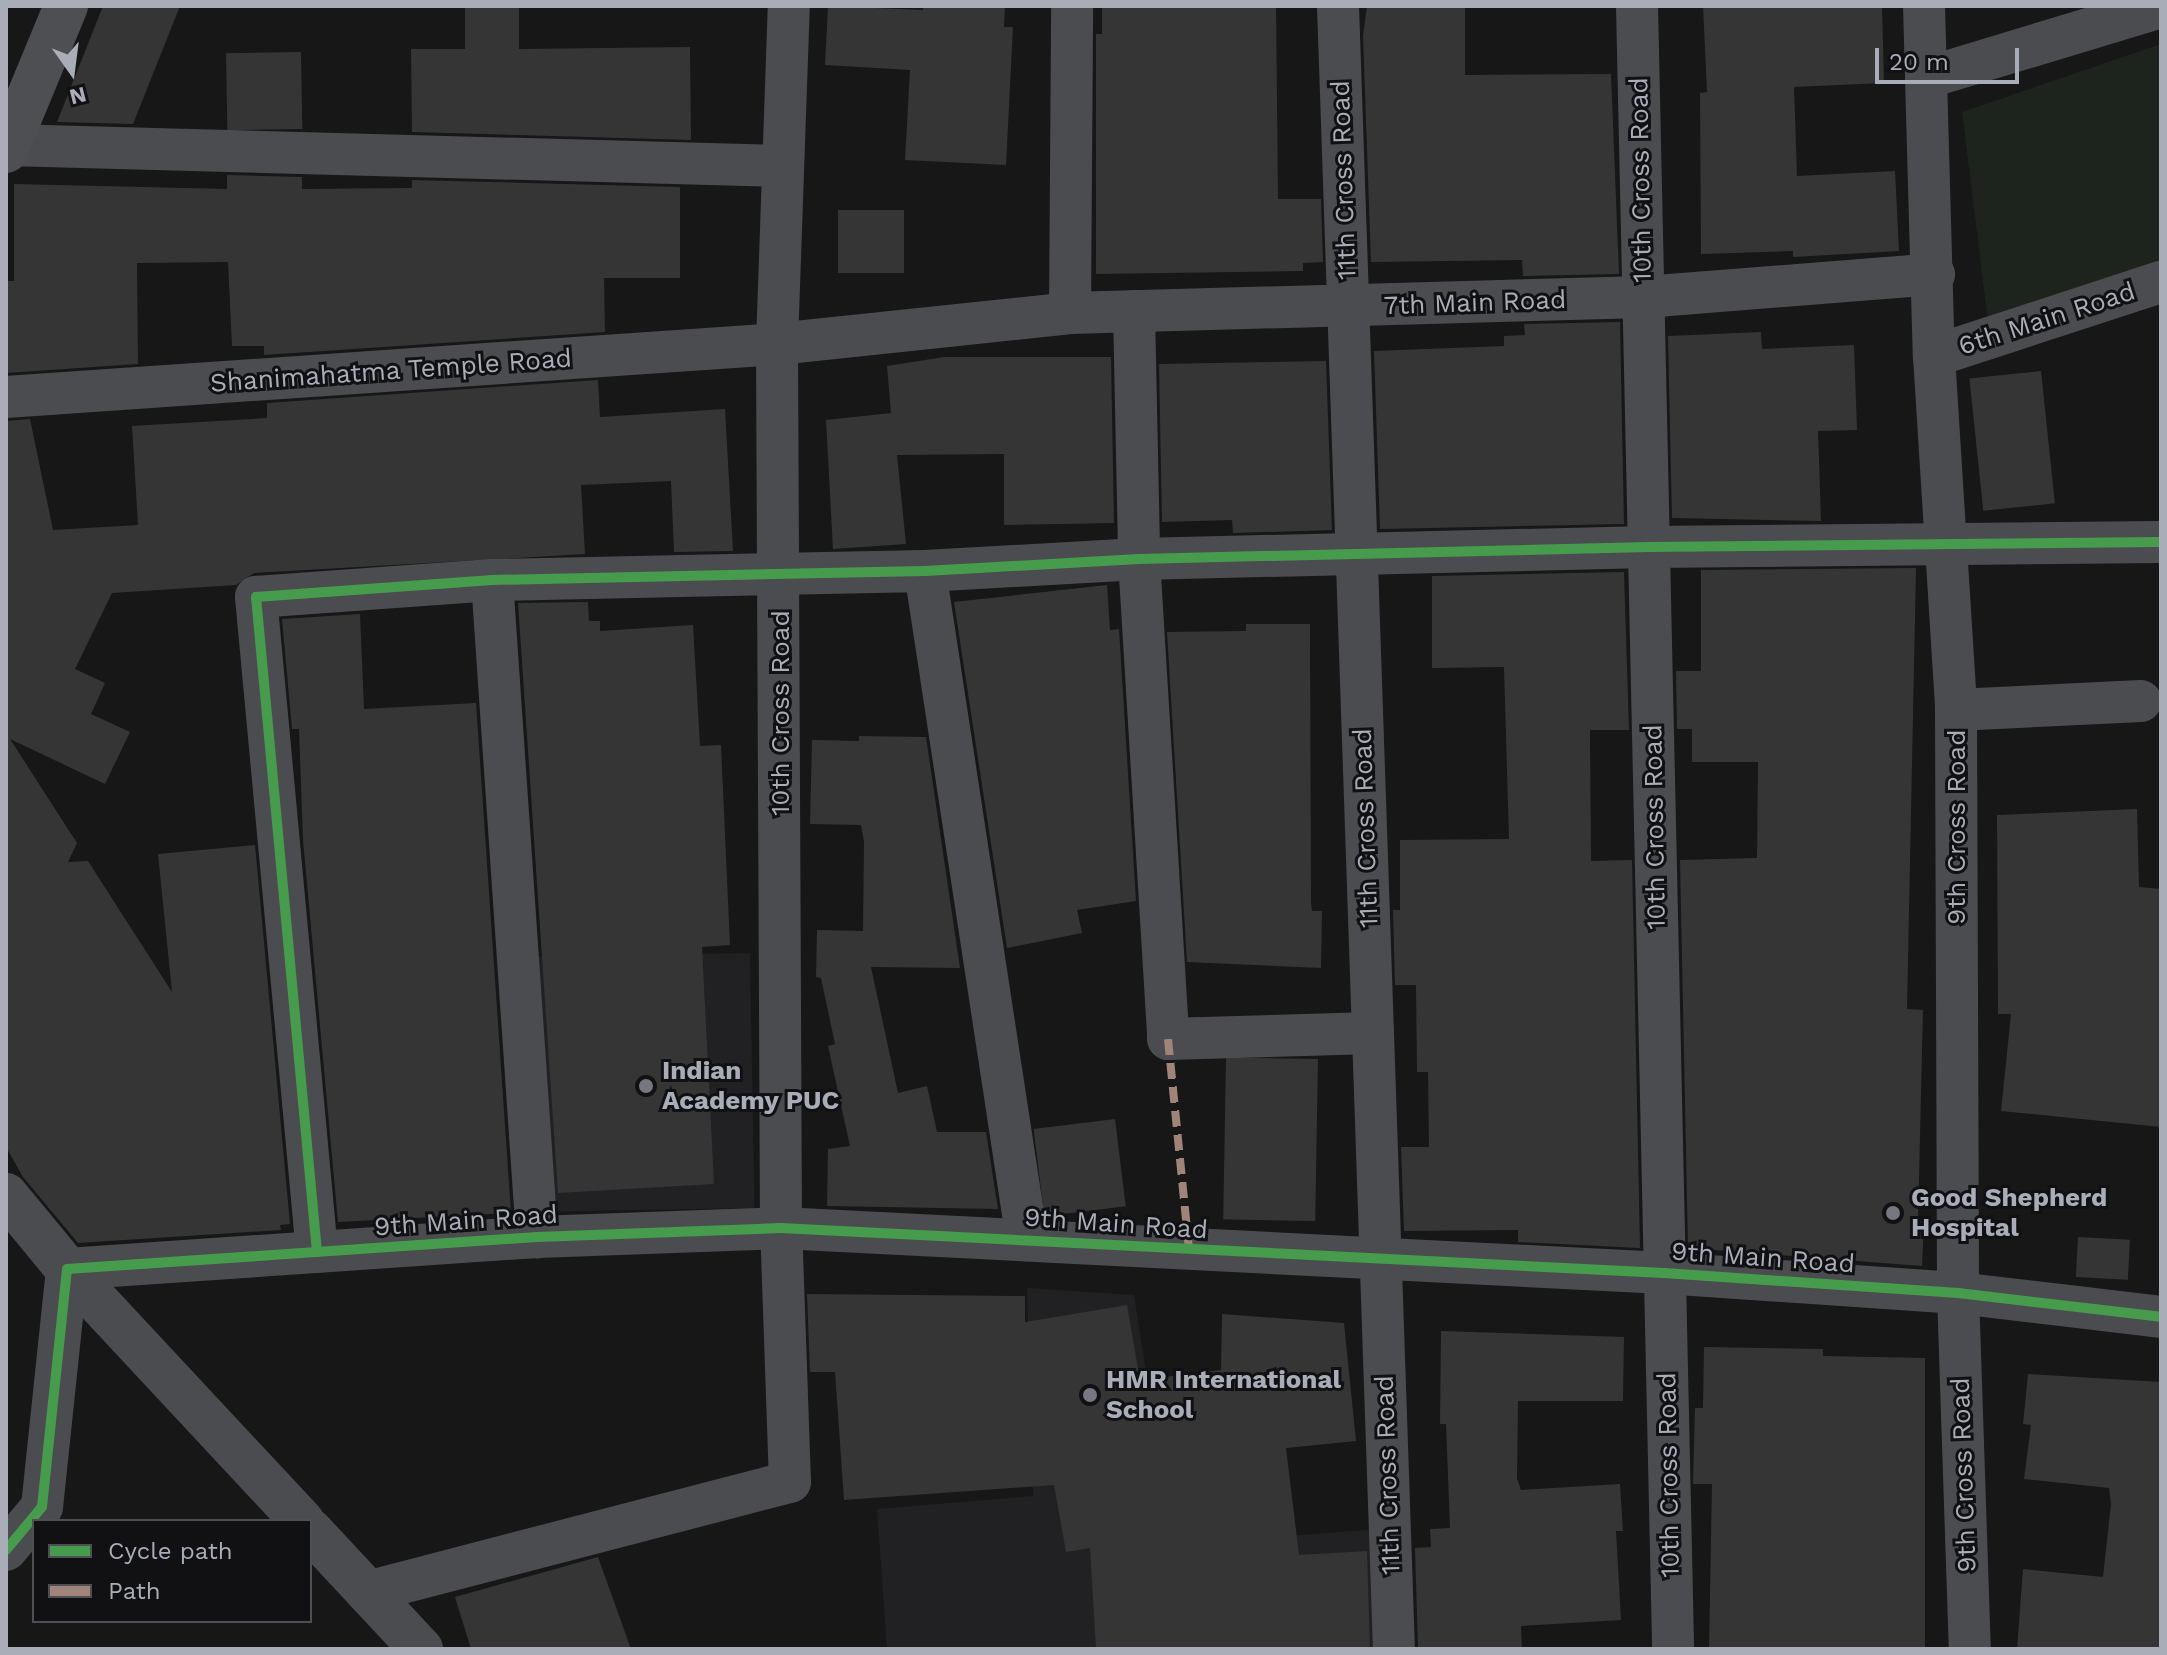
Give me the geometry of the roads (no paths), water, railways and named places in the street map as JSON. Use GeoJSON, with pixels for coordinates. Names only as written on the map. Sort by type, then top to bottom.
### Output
{"type":"FeatureCollection","features":[{"type":"Feature","properties":{"kind":"main road"},"geometry":{"type":"LineString","coordinates":[[7,148],[66,6]]}},
{"type":"Feature","properties":{"kind":"street","name":"10th Cross Road"},"geometry":{"type":"LineString","coordinates":[[367,1592],[790,1482],[781,1228],[781,573],[777,344],[789,6]]}},
{"type":"Feature","properties":{"kind":"street"},"geometry":{"type":"LineString","coordinates":[[1070,313],[1072,6]]}},
{"type":"Feature","properties":{"kind":"street","name":"11th Cross Road"},"geometry":{"type":"LineString","coordinates":[[1338,6],[1394,1649]]}},
{"type":"Feature","properties":{"kind":"street","name":"10th Cross Road"},"geometry":{"type":"LineString","coordinates":[[1637,6],[1673,1649]]}},
{"type":"Feature","properties":{"kind":"street","name":"9th Cross Road"},"geometry":{"type":"LineString","coordinates":[[1924,6],[1934,356],[1956,710],[1958,1293],[1970,1649]]}},
{"type":"Feature","properties":{"kind":"street"},"geometry":{"type":"LineString","coordinates":[[1926,78],[2161,7]]}},
{"type":"Feature","properties":{"kind":"street"},"geometry":{"type":"LineString","coordinates":[[7,148],[781,166]]}},
{"type":"Feature","properties":{"kind":"street","name":"7th Main Road"},"geometry":{"type":"LineString","coordinates":[[777,344],[1070,313],[1644,297],[1934,274]]}},
{"type":"Feature","properties":{"kind":"street","name":"6th Main Road"},"geometry":{"type":"LineString","coordinates":[[1934,356],[2161,282]]}},
{"type":"Feature","properties":{"kind":"street"},"geometry":{"type":"LineString","coordinates":[[1134,311],[1139,559],[1168,1039],[1373,1033]]}},
{"type":"Feature","properties":{"kind":"street","name":"Shanimahatma Temple Road"},"geometry":{"type":"LineString","coordinates":[[6,397],[777,344]]}},
{"type":"Feature","properties":{"kind":"street"},"geometry":{"type":"LineString","coordinates":[[317,1252],[256,597],[492,580],[925,571],[1139,559],[1649,547],[2161,542]]}},
{"type":"Feature","properties":{"kind":"street"},"geometry":{"type":"LineString","coordinates":[[925,571],[1027,1240]]}},
{"type":"Feature","properties":{"kind":"street"},"geometry":{"type":"LineString","coordinates":[[492,580],[537,1237]]}},
{"type":"Feature","properties":{"kind":"street"},"geometry":{"type":"LineString","coordinates":[[1956,710],[2141,701]]}},
{"type":"Feature","properties":{"kind":"street"},"geometry":{"type":"LineString","coordinates":[[6,1195],[67,1269],[300,1519]]}},
{"type":"Feature","properties":{"kind":"street","name":"9th Main Road"},"geometry":{"type":"LineString","coordinates":[[67,1269],[537,1237],[781,1228],[1664,1273],[1958,1293],[2161,1317]]}},
{"type":"Feature","properties":{"kind":"street"},"geometry":{"type":"LineString","coordinates":[[6,1550],[42,1507],[67,1269]]}},
{"type":"Feature","properties":{"kind":"street"},"geometry":{"type":"LineString","coordinates":[[312,1532],[410,1645]]}},
{"type":"Feature","properties":{"kind":"place","name":"Indian Academy PUC"},"geometry":{"type":"Point","coordinates":[646,1086]}},
{"type":"Feature","properties":{"kind":"place","name":"Good Shepherd Hospital"},"geometry":{"type":"Point","coordinates":[1893,1213]}},
{"type":"Feature","properties":{"kind":"place","name":"HMR International School"},"geometry":{"type":"Point","coordinates":[1090,1395]}}]}
